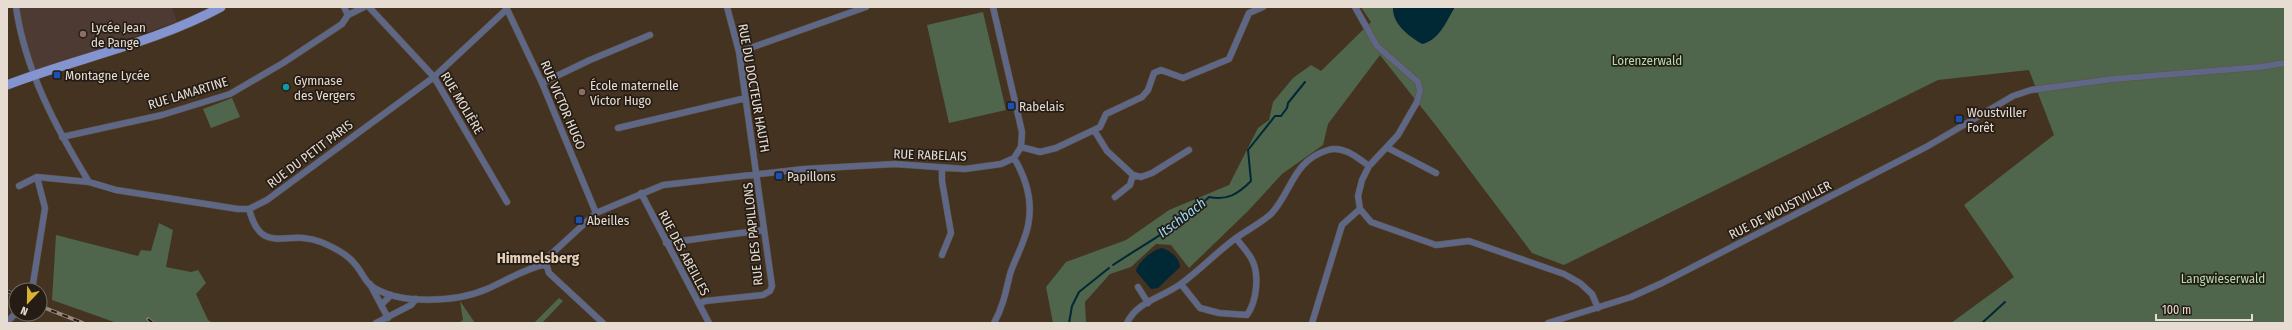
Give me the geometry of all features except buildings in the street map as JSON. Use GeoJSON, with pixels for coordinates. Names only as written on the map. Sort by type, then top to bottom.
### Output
{"type":"FeatureCollection","features":[{"type":"Feature","properties":{"kind":"main road"},"geometry":{"type":"LineString","coordinates":[[7,85],[142,40],[200,18],[221,7]]}},
{"type":"Feature","properties":{"kind":"street"},"geometry":{"type":"LineString","coordinates":[[16,7],[23,47],[62,137],[89,182]]}},
{"type":"Feature","properties":{"kind":"street"},"geometry":{"type":"LineString","coordinates":[[344,7],[348,15],[364,7]]}},
{"type":"Feature","properties":{"kind":"street","name":"RUE MOLIÈRE"},"geometry":{"type":"LineString","coordinates":[[369,7],[434,76],[507,202]]}},
{"type":"Feature","properties":{"kind":"street","name":"RUE DU DOCTEUR HAUTH"},"geometry":{"type":"LineString","coordinates":[[727,7],[739,52],[757,173]]}},
{"type":"Feature","properties":{"kind":"street"},"geometry":{"type":"LineString","coordinates":[[739,52],[866,7]]}},
{"type":"Feature","properties":{"kind":"street"},"geometry":{"type":"LineString","coordinates":[[993,7],[1022,132],[1021,147],[1014,158],[1025,180],[1030,199],[1030,218],[1025,238],[1011,272],[1003,304],[994,323]]}},
{"type":"Feature","properties":{"kind":"street"},"geometry":{"type":"LineString","coordinates":[[1021,147],[1040,152],[1056,148],[1100,127],[1106,114],[1142,97],[1148,90],[1154,72],[1161,70],[1183,78],[1229,59],[1249,13],[1263,7]]}},
{"type":"Feature","properties":{"kind":"street"},"geometry":{"type":"LineString","coordinates":[[1355,7],[1377,46],[1418,82],[1420,91],[1417,102],[1398,135],[1388,148],[1369,166],[1362,180],[1358,196],[1360,209],[1371,222],[1436,245],[1469,241],[1564,274],[1580,283],[1592,294],[1598,308]]}},
{"type":"Feature","properties":{"kind":"street","name":"RUE DU PETIT PARIS"},"geometry":{"type":"LineString","coordinates":[[249,208],[267,200],[434,76],[507,8]]}},
{"type":"Feature","properties":{"kind":"street","name":"RUE VICTOR HUGO"},"geometry":{"type":"LineString","coordinates":[[507,8],[542,83],[596,212]]}},
{"type":"Feature","properties":{"kind":"street","name":"RUE LAMARTINE"},"geometry":{"type":"LineString","coordinates":[[62,137],[162,115],[230,94],[290,59],[342,24],[348,15]]}},
{"type":"Feature","properties":{"kind":"street"},"geometry":{"type":"LineString","coordinates":[[542,83],[590,60],[650,35]]}},
{"type":"Feature","properties":{"kind":"street","name":"RUE DE WOUSTVILLER"},"geometry":{"type":"LineString","coordinates":[[1548,323],[1631,297],[1662,283],[1928,146],[2013,96],[2031,90],[2113,78],[2260,67],[2285,63]]}},
{"type":"Feature","properties":{"kind":"street"},"geometry":{"type":"LineString","coordinates":[[618,128],[746,98]]}},
{"type":"Feature","properties":{"kind":"street"},"geometry":{"type":"LineString","coordinates":[[1094,130],[1107,151],[1133,175],[1141,177],[1152,173],[1189,150]]}},
{"type":"Feature","properties":{"kind":"street"},"geometry":{"type":"LineString","coordinates":[[1388,148],[1436,173]]}},
{"type":"Feature","properties":{"kind":"street"},"geometry":{"type":"LineString","coordinates":[[1127,323],[1137,308],[1181,284],[1236,238],[1270,214],[1294,175],[1302,166],[1319,154],[1329,149],[1339,149],[1369,166]]}},
{"type":"Feature","properties":{"kind":"street","name":"RUE RABELAIS"},"geometry":{"type":"LineString","coordinates":[[596,212],[663,185],[757,173],[804,169],[888,165],[965,169],[1000,164],[1014,158]]}},
{"type":"Feature","properties":{"kind":"street"},"geometry":{"type":"LineString","coordinates":[[942,168],[942,181],[951,232],[942,255]]}},
{"type":"Feature","properties":{"kind":"street","name":"RUE DES PAPILLONS"},"geometry":{"type":"LineString","coordinates":[[699,304],[705,301],[764,295],[770,291],[772,286],[763,230],[757,173]]}},
{"type":"Feature","properties":{"kind":"street"},"geometry":{"type":"LineString","coordinates":[[1115,197],[1130,185],[1133,175]]}},
{"type":"Feature","properties":{"kind":"street"},"geometry":{"type":"LineString","coordinates":[[33,282],[45,208],[36,177]]}},
{"type":"Feature","properties":{"kind":"street"},"geometry":{"type":"LineString","coordinates":[[19,186],[36,177],[89,182],[116,190],[249,208],[253,221],[260,234],[268,239],[296,237],[320,242],[343,253],[354,262],[370,284],[388,318]]}},
{"type":"Feature","properties":{"kind":"street","name":"RUE DES ABEILLES"},"geometry":{"type":"LineString","coordinates":[[641,193],[709,323]]}},
{"type":"Feature","properties":{"kind":"street"},"geometry":{"type":"LineString","coordinates":[[1312,323],[1342,225],[1360,209]]}},
{"type":"Feature","properties":{"kind":"street"},"geometry":{"type":"LineString","coordinates":[[596,212],[548,257],[546,264],[549,273],[603,323]]}},
{"type":"Feature","properties":{"kind":"street"},"geometry":{"type":"LineString","coordinates":[[666,243],[763,230]]}},
{"type":"Feature","properties":{"kind":"street"},"geometry":{"type":"LineString","coordinates":[[1181,284],[1200,308],[1219,313],[1247,315],[1252,308],[1257,278],[1252,260],[1236,238]]}},
{"type":"Feature","properties":{"kind":"street"},"geometry":{"type":"LineString","coordinates":[[370,284],[391,295],[416,299],[451,298],[486,290],[530,268],[546,264]]}},
{"type":"Feature","properties":{"kind":"street"},"geometry":{"type":"LineString","coordinates":[[1138,287],[1148,302]]}},
{"type":"Feature","properties":{"kind":"street"},"geometry":{"type":"LineString","coordinates":[[381,305],[391,295]]}},
{"type":"Feature","properties":{"kind":"street"},"geometry":{"type":"LineString","coordinates":[[376,323],[412,305],[416,299]]}},
{"type":"Feature","properties":{"kind":"shaded area","name":"Lycée Jean de Pange"},"geometry":{"type":"Polygon","coordinates":[[[19,7],[172,7],[177,22],[36,71],[26,46],[19,7]]]}},
{"type":"Feature","properties":{"kind":"green space"},"geometry":{"type":"Polygon","coordinates":[[[1361,7],[2285,7],[2285,323],[1951,323],[2014,277],[1964,205],[2054,135],[2029,70],[1938,80],[1564,265],[1532,253],[1437,127],[1380,55],[1328,124],[1323,145],[1282,174],[1248,211],[1189,268],[1171,245],[1156,244],[1131,267],[1110,274],[1085,302],[1086,323],[1053,323],[1046,287],[1066,262],[1126,240],[1169,210],[1229,185],[1258,128],[1269,120],[1273,102],[1293,78],[1311,65],[1321,71],[1371,22],[1361,7]]]}},
{"type":"Feature","properties":{"kind":"green space"},"geometry":{"type":"Polygon","coordinates":[[[983,12],[1006,110],[949,123],[927,25],[983,12]]]}},
{"type":"Feature","properties":{"kind":"green space"},"geometry":{"type":"Polygon","coordinates":[[[232,98],[240,117],[211,128],[203,109],[232,98]]]}},
{"type":"Feature","properties":{"kind":"green space"},"geometry":{"type":"Polygon","coordinates":[[[159,223],[173,230],[166,267],[191,272],[198,270],[206,283],[196,294],[208,320],[213,323],[117,323],[52,300],[56,235],[138,256],[141,250],[151,251],[159,223]]]}},
{"type":"Feature","properties":{"kind":"green space"},"geometry":{"type":"Polygon","coordinates":[[[559,298],[563,301],[542,323],[534,323],[559,298]]]}},
{"type":"Feature","properties":{"kind":"green space"},"geometry":{"type":"Polygon","coordinates":[[[460,301],[475,323],[458,323],[463,320],[460,301]]]}},
{"type":"Feature","properties":{"kind":"water"},"geometry":{"type":"Polygon","coordinates":[[[1393,7],[1455,7],[1446,24],[1438,34],[1433,39],[1422,44],[1402,29],[1398,24],[1393,13],[1393,7]]]}},
{"type":"Feature","properties":{"kind":"water"},"geometry":{"type":"Polygon","coordinates":[[[1162,248],[1174,255],[1180,264],[1180,267],[1158,288],[1151,289],[1136,271],[1146,257],[1154,251],[1162,248]]]}},
{"type":"Feature","properties":{"kind":"waterway","name":"Itschbach"},"geometry":{"type":"LineString","coordinates":[[1113,265],[1175,225],[1209,197],[1227,197],[1237,193],[1246,186],[1251,181],[1248,150],[1275,116],[1281,116],[1287,108],[1288,103],[1305,82]]}},
{"type":"Feature","properties":{"kind":"waterway","name":"Itschbach"},"geometry":{"type":"LineString","coordinates":[[1069,323],[1072,306],[1079,292],[1109,268]]}},
{"type":"Feature","properties":{"kind":"waterway"},"geometry":{"type":"LineString","coordinates":[[1982,323],[2005,302]]}},
{"type":"Feature","properties":{"kind":"railway"},"geometry":{"type":"LineString","coordinates":[[48,309],[83,323]]}},
{"type":"Feature","properties":{"kind":"railway"},"geometry":{"type":"LineString","coordinates":[[148,319],[153,323]]}},
{"type":"Feature","properties":{"kind":"place","name":"Lycée Jean de Pange"},"geometry":{"type":"Point","coordinates":[83,34]}},
{"type":"Feature","properties":{"kind":"place","name":"Montagne Lycée"},"geometry":{"type":"Point","coordinates":[57,75]}},
{"type":"Feature","properties":{"kind":"place","name":"Gymnase des Vergers"},"geometry":{"type":"Point","coordinates":[286,87]}},
{"type":"Feature","properties":{"kind":"place","name":"École maternelle Victor Hugo"},"geometry":{"type":"Point","coordinates":[582,92]}},
{"type":"Feature","properties":{"kind":"place","name":"Rabelais"},"geometry":{"type":"Point","coordinates":[1011,106]}},
{"type":"Feature","properties":{"kind":"place","name":"Woustviller Forêt"},"geometry":{"type":"Point","coordinates":[1959,119]}},
{"type":"Feature","properties":{"kind":"place","name":"Papillons"},"geometry":{"type":"Point","coordinates":[779,176]}},
{"type":"Feature","properties":{"kind":"place","name":"Abeilles"},"geometry":{"type":"Point","coordinates":[579,220]}},
{"type":"Feature","properties":{"kind":"district","name":"Himmelsberg"},"geometry":{"type":"Point","coordinates":[538,258]}},
{"type":"Feature","properties":{"kind":"park label","name":"Lorenzerwald"},"geometry":{"type":"Point","coordinates":[1647,60]}},
{"type":"Feature","properties":{"kind":"park label","name":"Langwieserwald"},"geometry":{"type":"Point","coordinates":[2223,278]}}]}
